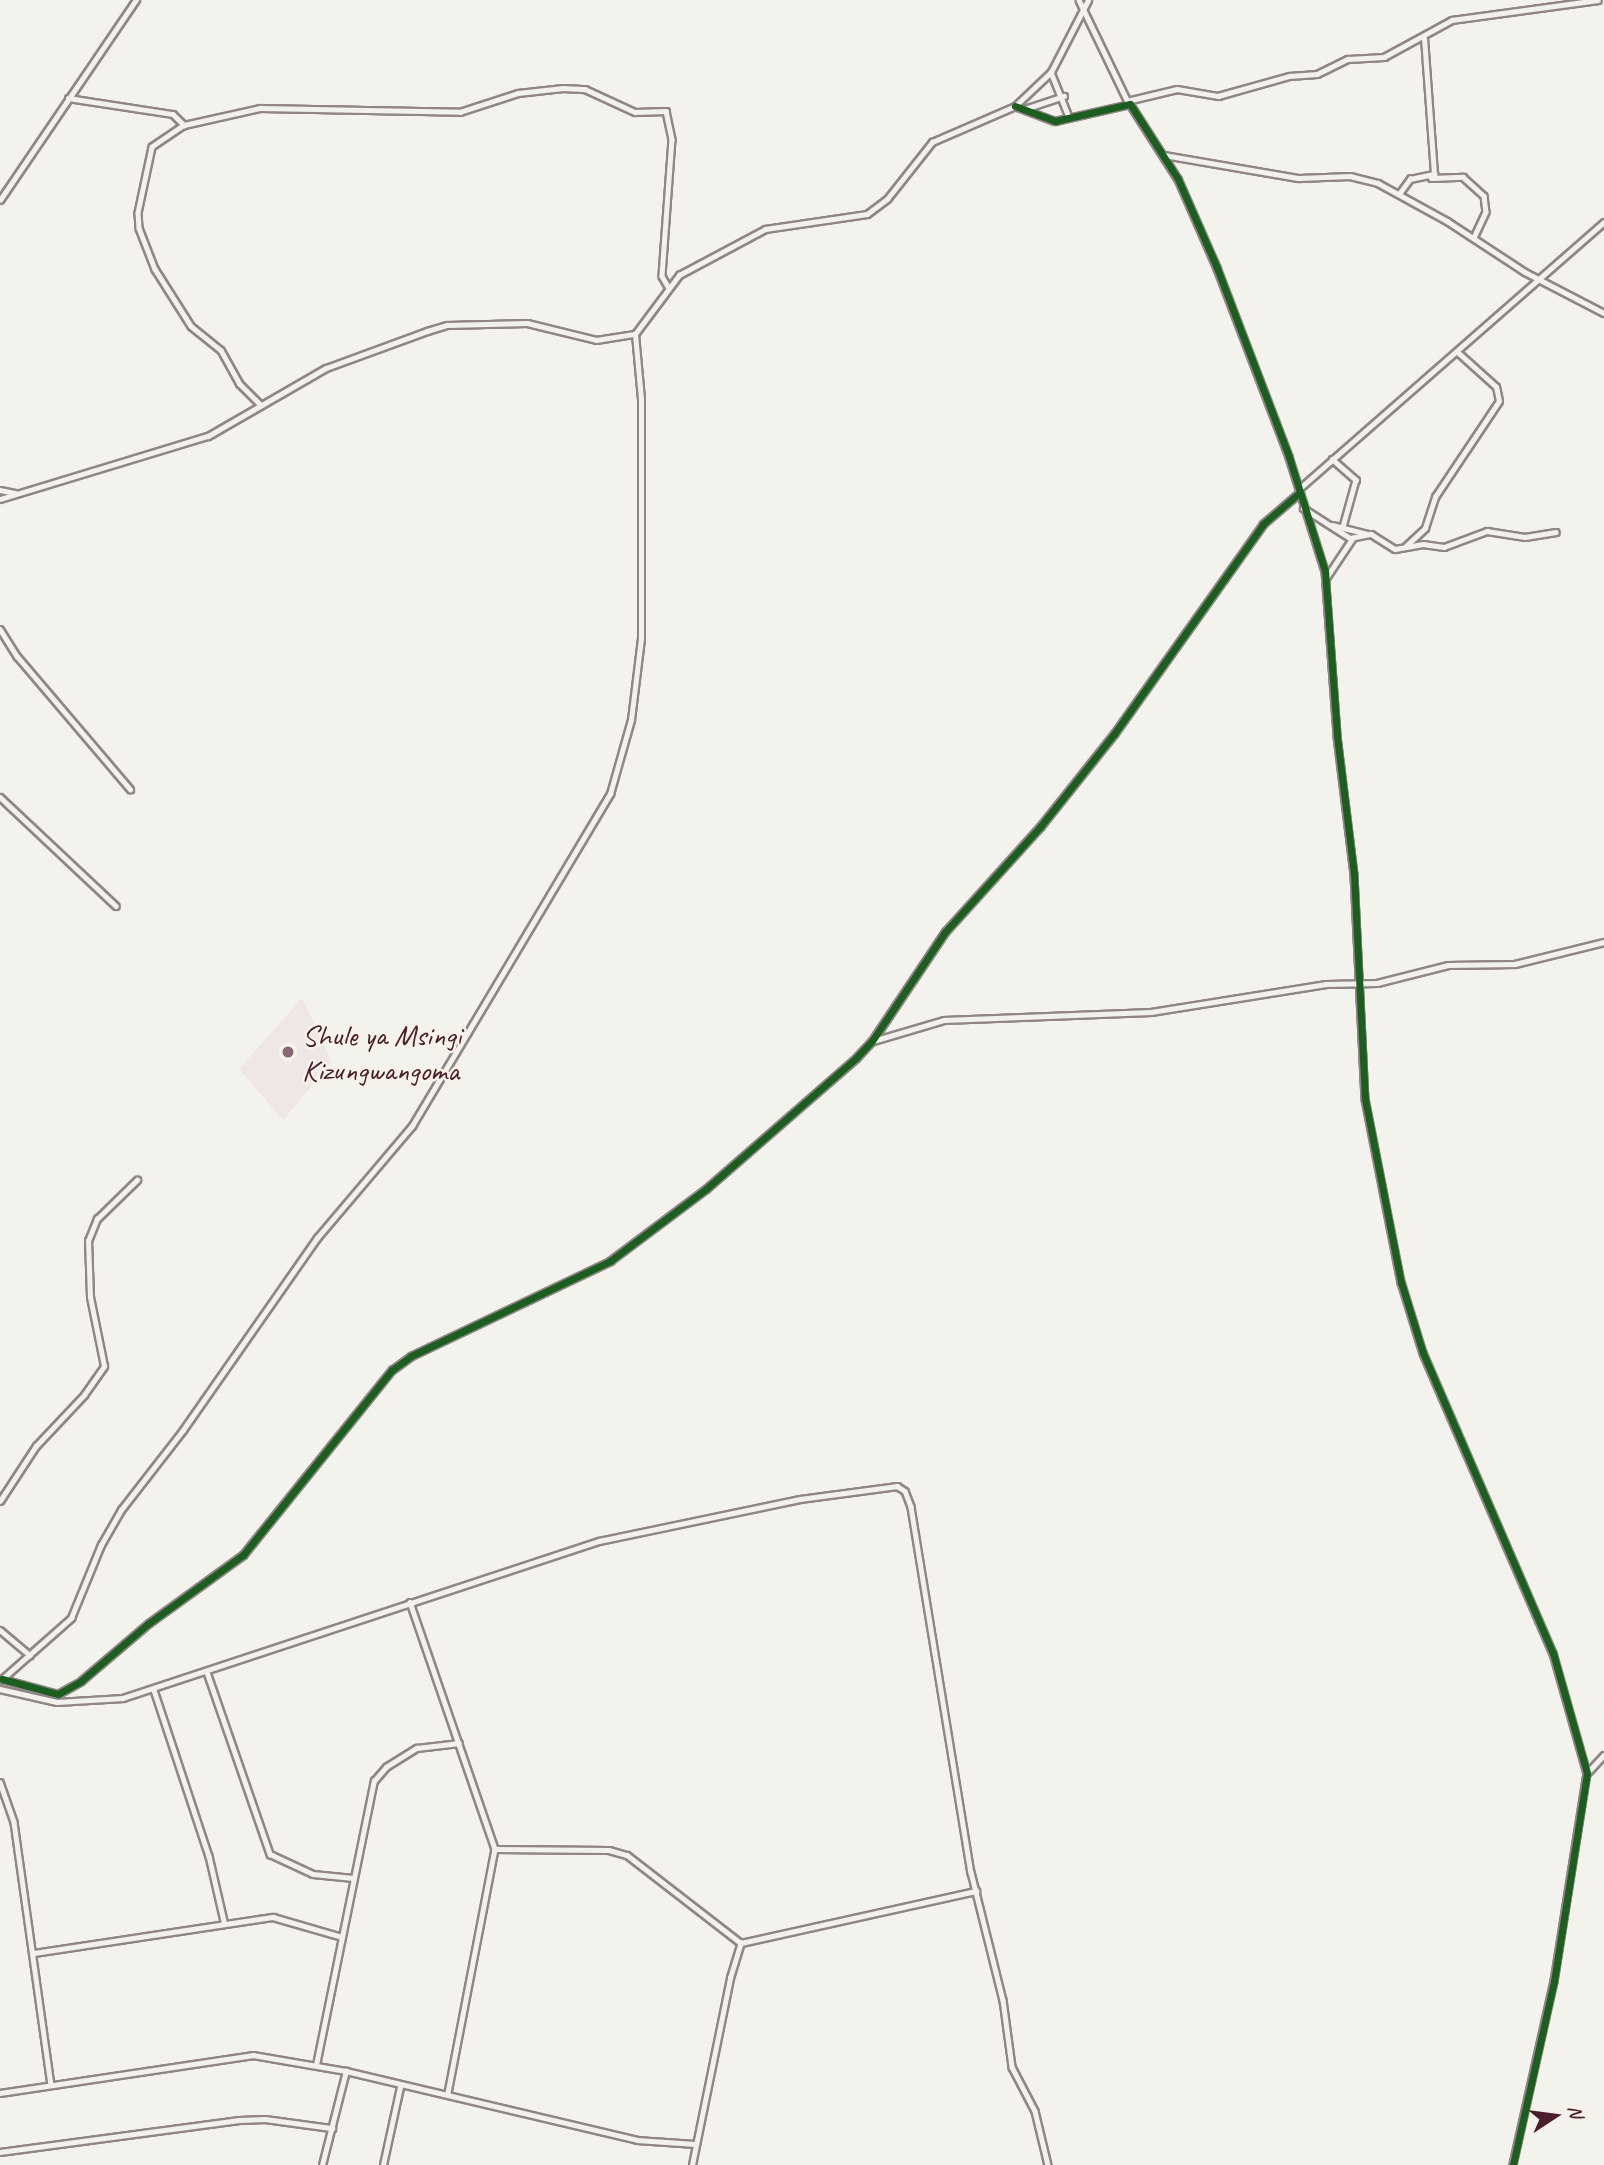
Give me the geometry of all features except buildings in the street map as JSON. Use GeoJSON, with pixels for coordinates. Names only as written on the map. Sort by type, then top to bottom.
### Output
{"type":"FeatureCollection","features":[{"type":"Feature","properties":{"kind":"street"},"geometry":{"type":"LineString","coordinates":[[0,200],[136,0]]}},
{"type":"Feature","properties":{"kind":"street"},"geometry":{"type":"LineString","coordinates":[[1079,0],[1127,102],[1163,155],[1231,301],[1326,578],[1370,1135],[1413,1326],[1553,1653],[1587,1773],[1554,1981],[1513,2165]]}},
{"type":"Feature","properties":{"kind":"street"},"geometry":{"type":"LineString","coordinates":[[1,1680],[71,1618],[110,1528],[317,1238],[417,1119],[610,794],[631,720],[641,639],[641,399],[635,334],[679,275],[765,229],[867,214],[887,199],[926,147],[1015,106],[1051,72],[1088,0]]}},
{"type":"Feature","properties":{"kind":"street"},"geometry":{"type":"LineString","coordinates":[[1015,106],[1052,121],[1177,89],[1218,96],[1289,76],[1317,74],[1353,58],[1384,57],[1459,19],[1598,0]]}},
{"type":"Feature","properties":{"kind":"street"},"geometry":{"type":"LineString","coordinates":[[1424,38],[1423,76],[1433,113],[1430,178]]}},
{"type":"Feature","properties":{"kind":"street"},"geometry":{"type":"LineString","coordinates":[[1051,72],[1064,96],[1069,117]]}},
{"type":"Feature","properties":{"kind":"street"},"geometry":{"type":"LineString","coordinates":[[264,406],[253,401],[221,351],[191,326],[155,269],[139,228],[138,213],[152,147],[184,125],[260,108],[460,112],[518,93],[563,88],[585,89],[635,111],[666,111],[672,139],[662,276],[669,288]]}},
{"type":"Feature","properties":{"kind":"street"},"geometry":{"type":"LineString","coordinates":[[1024,110],[1064,96]]}},
{"type":"Feature","properties":{"kind":"street"},"geometry":{"type":"LineString","coordinates":[[68,98],[173,114],[184,125]]}},
{"type":"Feature","properties":{"kind":"street"},"geometry":{"type":"LineString","coordinates":[[1163,155],[1299,177],[1350,176],[1399,194],[1541,281],[1604,313]]}},
{"type":"Feature","properties":{"kind":"street"},"geometry":{"type":"LineString","coordinates":[[1399,194],[1410,179],[1463,177],[1485,196],[1486,212],[1474,238]]}},
{"type":"Feature","properties":{"kind":"street"},"geometry":{"type":"LineString","coordinates":[[1,1680],[58,1694],[81,1681],[149,1623],[243,1555],[392,1370],[411,1356],[610,1261],[706,1189],[872,1041],[945,932],[1040,827],[1114,734],[1268,517],[1541,281],[1604,222]]}},
{"type":"Feature","properties":{"kind":"street"},"geometry":{"type":"LineString","coordinates":[[0,499],[208,436],[348,358],[447,326],[527,323],[596,340],[635,334]]}},
{"type":"Feature","properties":{"kind":"street"},"geometry":{"type":"LineString","coordinates":[[1404,548],[1425,528],[1435,497],[1499,401],[1496,387],[1458,353]]}},
{"type":"Feature","properties":{"kind":"street"},"geometry":{"type":"LineString","coordinates":[[1332,459],[1356,480],[1343,527]]}},
{"type":"Feature","properties":{"kind":"street"},"geometry":{"type":"LineString","coordinates":[[0,490],[20,495]]}},
{"type":"Feature","properties":{"kind":"street"},"geometry":{"type":"LineString","coordinates":[[1302,508],[1352,538]]}},
{"type":"Feature","properties":{"kind":"street"},"geometry":{"type":"LineString","coordinates":[[1330,525],[1368,534],[1395,549],[1444,547],[1487,531],[1525,537],[1556,532]]}},
{"type":"Feature","properties":{"kind":"street"},"geometry":{"type":"LineString","coordinates":[[1326,578],[1352,538],[1368,534]]}},
{"type":"Feature","properties":{"kind":"street"},"geometry":{"type":"LineString","coordinates":[[0,629],[17,656],[130,789]]}},
{"type":"Feature","properties":{"kind":"street"},"geometry":{"type":"LineString","coordinates":[[0,797],[116,906]]}},
{"type":"Feature","properties":{"kind":"street"},"geometry":{"type":"LineString","coordinates":[[872,1041],[944,1020],[1151,1012],[1359,983],[1377,983],[1448,965],[1515,964],[1604,942]]}},
{"type":"Feature","properties":{"kind":"street"},"geometry":{"type":"LineString","coordinates":[[0,1501],[36,1446],[85,1395],[104,1366],[90,1297],[88,1241],[97,1219],[137,1180]]}},
{"type":"Feature","properties":{"kind":"street"},"geometry":{"type":"LineString","coordinates":[[0,1689],[81,1703],[154,1690],[410,1602],[599,1541],[664,1525],[897,1486],[905,1491],[911,1507],[976,1891],[1003,2000],[1012,2067],[1035,2111],[1048,2165]]}},
{"type":"Feature","properties":{"kind":"street"},"geometry":{"type":"LineString","coordinates":[[410,1602],[495,1849],[448,2094]]}},
{"type":"Feature","properties":{"kind":"street"},"geometry":{"type":"LineString","coordinates":[[0,1630],[30,1655]]}},
{"type":"Feature","properties":{"kind":"street"},"geometry":{"type":"LineString","coordinates":[[207,1672],[270,1854],[313,1874],[353,1878]]}},
{"type":"Feature","properties":{"kind":"street"},"geometry":{"type":"LineString","coordinates":[[154,1690],[209,1856],[224,1921]]}},
{"type":"Feature","properties":{"kind":"street"},"geometry":{"type":"LineString","coordinates":[[316,2065],[374,1781],[386,1767],[417,1748],[459,1743]]}},
{"type":"Feature","properties":{"kind":"street"},"geometry":{"type":"LineString","coordinates":[[1587,1773],[1604,1755]]}},
{"type":"Feature","properties":{"kind":"street"},"geometry":{"type":"LineString","coordinates":[[0,1782],[12,1810],[51,2084]]}},
{"type":"Feature","properties":{"kind":"street"},"geometry":{"type":"LineString","coordinates":[[495,1849],[609,1850],[627,1854],[741,1943]]}},
{"type":"Feature","properties":{"kind":"street"},"geometry":{"type":"LineString","coordinates":[[741,1943],[976,1891]]}},
{"type":"Feature","properties":{"kind":"street"},"geometry":{"type":"LineString","coordinates":[[34,1953],[224,1921],[273,1917],[342,1937]]}},
{"type":"Feature","properties":{"kind":"street"},"geometry":{"type":"LineString","coordinates":[[692,2165],[730,1978],[741,1943]]}},
{"type":"Feature","properties":{"kind":"street"},"geometry":{"type":"LineString","coordinates":[[0,2093],[253,2055],[346,2071],[400,2087],[448,2094],[637,2140],[695,2144]]}},
{"type":"Feature","properties":{"kind":"street"},"geometry":{"type":"LineString","coordinates":[[322,2165],[346,2071]]}},
{"type":"Feature","properties":{"kind":"street"},"geometry":{"type":"LineString","coordinates":[[383,2165],[400,2087]]}},
{"type":"Feature","properties":{"kind":"street"},"geometry":{"type":"LineString","coordinates":[[0,2152],[239,2120],[332,2128]]}},
{"type":"Feature","properties":{"kind":"shaded area"},"geometry":{"type":"Polygon","coordinates":[[[302,998],[332,1062],[283,1120],[239,1069],[302,998]]]}},
{"type":"Feature","properties":{"kind":"cycle path"},"geometry":{"type":"LineString","coordinates":[[1015,106],[1055,121],[1130,104],[1178,179],[1217,268],[1289,457],[1325,571],[1337,736],[1354,875],[1365,1099],[1401,1282],[1423,1353],[1553,1653],[1587,1773],[1554,1981],[1513,2165]]}},
{"type":"Feature","properties":{"kind":"cycle path"},"geometry":{"type":"LineString","coordinates":[[2,1679],[58,1694],[81,1681],[149,1623],[243,1555],[392,1370],[411,1356],[610,1261],[706,1189],[856,1058],[872,1041],[945,932],[1040,827],[1114,734],[1263,524],[1299,493]]}},
{"type":"Feature","properties":{"kind":"place","name":"Shule ya Msingi Kizungwangoma"},"geometry":{"type":"Point","coordinates":[288,1052]}}]}
